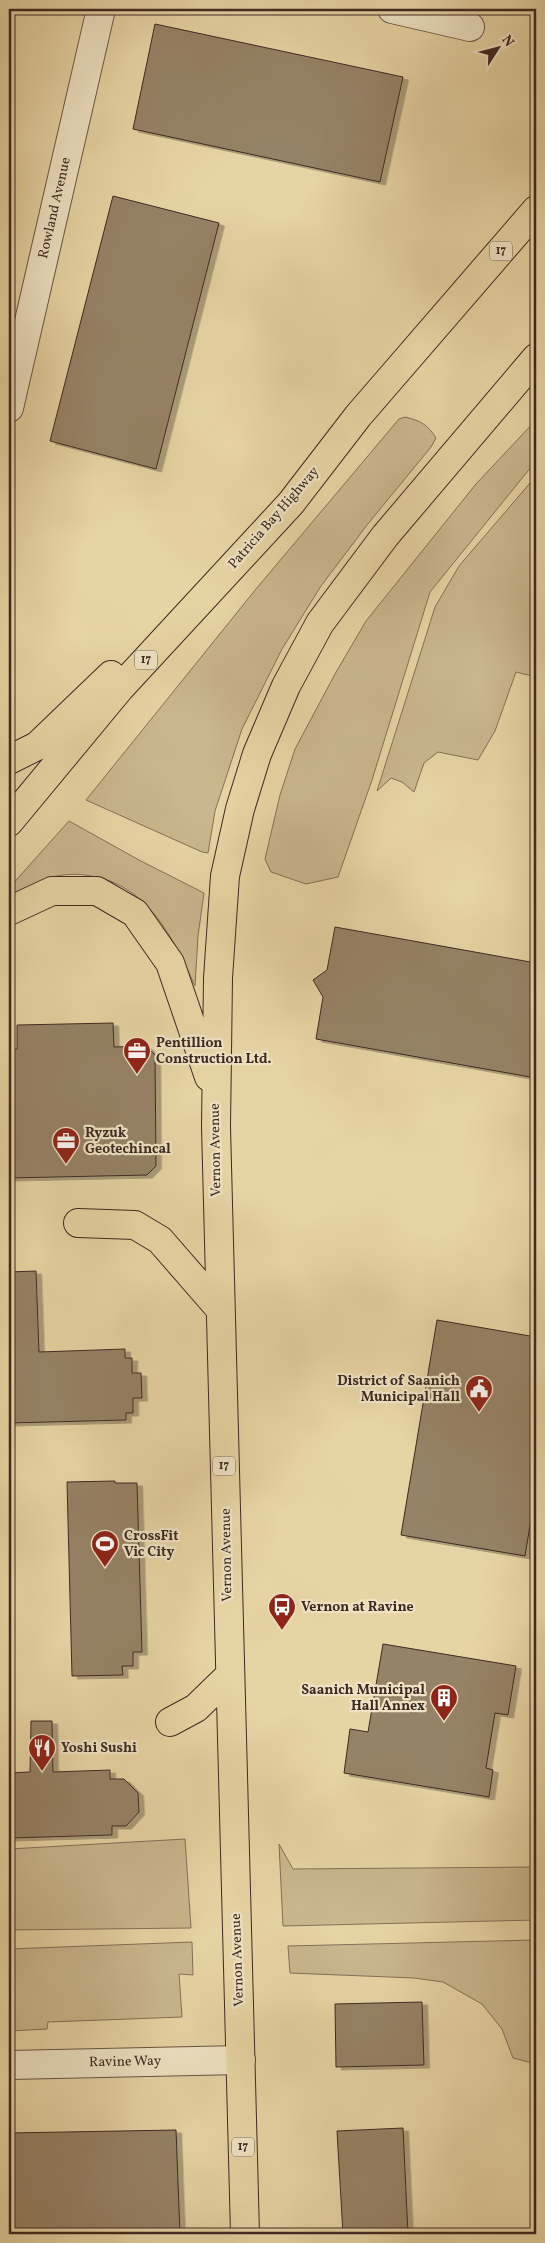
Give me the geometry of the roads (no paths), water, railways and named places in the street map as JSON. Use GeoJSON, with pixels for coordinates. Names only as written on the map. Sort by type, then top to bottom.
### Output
{"type":"FeatureCollection","features":[{"type":"Feature","properties":{"kind":"highway","name":"Patricia Bay Highway"},"geometry":{"type":"LineString","coordinates":[[9,822],[120,688],[291,503],[358,416],[536,210]]}},
{"type":"Feature","properties":{"kind":"highway","name":"Vernon Avenue"},"geometry":{"type":"LineString","coordinates":[[245,2234],[216,1094],[219,969],[225,876],[240,808],[257,754],[286,686],[320,623],[385,536],[536,358]]}},
{"type":"Feature","properties":{"kind":"highway"},"geometry":{"type":"LineString","coordinates":[[9,760],[37,746],[291,503]]}},
{"type":"Feature","properties":{"kind":"highway"},"geometry":{"type":"LineString","coordinates":[[9,911],[52,891],[97,891],[135,912],[170,963],[216,1094]]}},
{"type":"Feature","properties":{"kind":"highway"},"geometry":{"type":"LineString","coordinates":[[78,1223],[134,1225],[160,1240],[220,1309]]}},
{"type":"Feature","properties":{"kind":"highway"},"geometry":{"type":"LineString","coordinates":[[170,1722],[196,1708],[230,1675]]}},
{"type":"Feature","properties":{"kind":"street","name":"Rowland Avenue"},"geometry":{"type":"LineString","coordinates":[[9,408],[101,9]]}},
{"type":"Feature","properties":{"kind":"street"},"geometry":{"type":"LineString","coordinates":[[392,9],[470,27]]}},
{"type":"Feature","properties":{"kind":"street","name":"Ravine Way"},"geometry":{"type":"LineString","coordinates":[[9,2066],[241,2060]]}},
{"type":"Feature","properties":{"kind":"place","name":"Pentillion Construction Ltd."},"geometry":{"type":"Point","coordinates":[137,1075]}},
{"type":"Feature","properties":{"kind":"place","name":"Ryzuk Geotechincal"},"geometry":{"type":"Point","coordinates":[66,1165]}},
{"type":"Feature","properties":{"kind":"place","name":"District of Saanich Municipal Hall"},"geometry":{"type":"Point","coordinates":[479,1413]}},
{"type":"Feature","properties":{"kind":"place","name":"CrossFit Vic City"},"geometry":{"type":"Point","coordinates":[105,1568]}},
{"type":"Feature","properties":{"kind":"place","name":"Vernon at Ravine"},"geometry":{"type":"Point","coordinates":[282,1631]}},
{"type":"Feature","properties":{"kind":"place","name":"Saanich Municipal Hall Annex"},"geometry":{"type":"Point","coordinates":[444,1722]}},
{"type":"Feature","properties":{"kind":"place","name":"Yoshi Sushi"},"geometry":{"type":"Point","coordinates":[42,1772]}}]}
